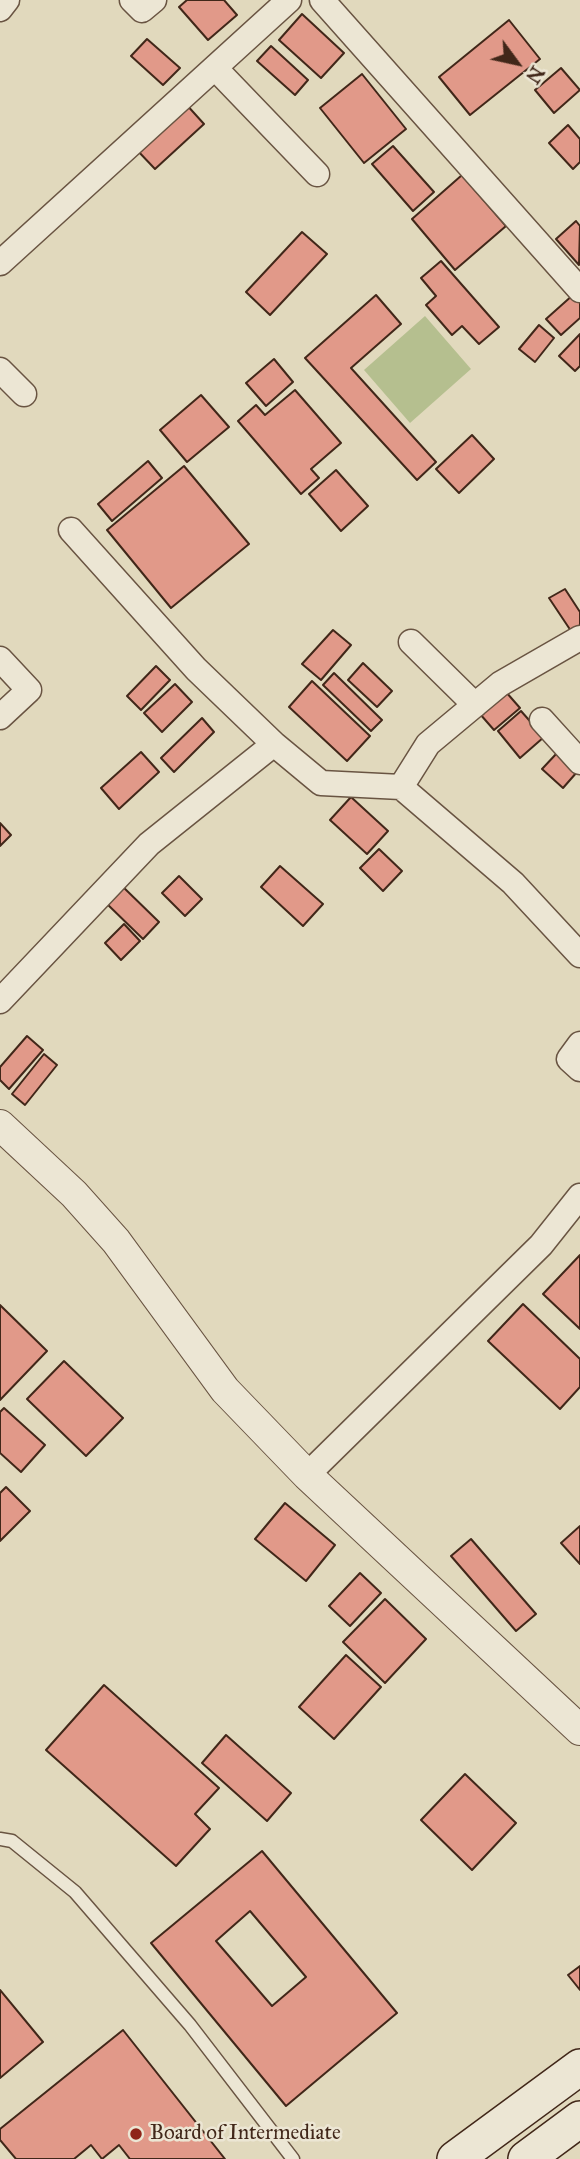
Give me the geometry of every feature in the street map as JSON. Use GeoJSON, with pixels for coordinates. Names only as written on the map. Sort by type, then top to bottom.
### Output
{"type":"FeatureCollection","features":[{"type":"Feature","properties":{"kind":"main road"},"geometry":{"type":"LineString","coordinates":[[455,2159],[580,2067]]}},
{"type":"Feature","properties":{"kind":"main road"},"geometry":{"type":"LineString","coordinates":[[526,2159],[580,2119]]}},
{"type":"Feature","properties":{"kind":"street"},"geometry":{"type":"LineString","coordinates":[[0,9],[7,0]]}},
{"type":"Feature","properties":{"kind":"street"},"geometry":{"type":"LineString","coordinates":[[132,0],[142,10],[154,0]]}},
{"type":"Feature","properties":{"kind":"street"},"geometry":{"type":"LineString","coordinates":[[0,263],[289,0]]}},
{"type":"Feature","properties":{"kind":"street"},"geometry":{"type":"LineString","coordinates":[[322,0],[580,290]]}},
{"type":"Feature","properties":{"kind":"street"},"geometry":{"type":"LineString","coordinates":[[216,69],[317,174]]}},
{"type":"Feature","properties":{"kind":"street"},"geometry":{"type":"LineString","coordinates":[[0,370],[24,394]]}},
{"type":"Feature","properties":{"kind":"street"},"geometry":{"type":"LineString","coordinates":[[71,530],[196,669],[274,744],[321,783],[401,787],[513,883],[580,955]]}},
{"type":"Feature","properties":{"kind":"street"},"geometry":{"type":"LineString","coordinates":[[401,787],[428,744],[500,684],[580,638]]}},
{"type":"Feature","properties":{"kind":"street"},"geometry":{"type":"LineString","coordinates":[[411,642],[475,705]]}},
{"type":"Feature","properties":{"kind":"street"},"geometry":{"type":"LineString","coordinates":[[0,659],[29,690],[0,717]]}},
{"type":"Feature","properties":{"kind":"street"},"geometry":{"type":"LineString","coordinates":[[542,720],[580,762]]}},
{"type":"Feature","properties":{"kind":"street"},"geometry":{"type":"LineString","coordinates":[[0,1001],[149,844],[274,744]]}},
{"type":"Feature","properties":{"kind":"street"},"geometry":{"type":"LineString","coordinates":[[580,1044],[569,1059],[580,1069]]}},
{"type":"Feature","properties":{"kind":"street"},"geometry":{"type":"LineString","coordinates":[[0,1125],[74,1194],[116,1241],[225,1390],[307,1475],[580,1730]]}},
{"type":"Feature","properties":{"kind":"street"},"geometry":{"type":"LineString","coordinates":[[307,1475],[541,1245],[580,1196]]}},
{"type":"Feature","properties":{"kind":"lane"},"geometry":{"type":"LineString","coordinates":[[0,1839],[12,1841],[75,1892],[190,2025],[293,2159]]}},
{"type":"Feature","properties":{"kind":"green space"},"geometry":{"type":"Polygon","coordinates":[[[425,316],[471,369],[410,423],[364,370],[425,316]]]}},
{"type":"Feature","properties":{"kind":"building"},"geometry":{"type":"Polygon","coordinates":[[[187,0],[224,0],[237,15],[208,40],[179,7],[187,0]]]}},
{"type":"Feature","properties":{"kind":"building"},"geometry":{"type":"Polygon","coordinates":[[[302,14],[344,53],[321,78],[279,40],[302,14]]]}},
{"type":"Feature","properties":{"kind":"building"},"geometry":{"type":"Polygon","coordinates":[[[509,20],[540,59],[470,115],[439,77],[509,20]]]}},
{"type":"Feature","properties":{"kind":"building"},"geometry":{"type":"Polygon","coordinates":[[[147,39],[180,68],[163,85],[131,56],[147,39]]]}},
{"type":"Feature","properties":{"kind":"building"},"geometry":{"type":"Polygon","coordinates":[[[271,46],[308,80],[295,95],[257,61],[271,46]]]}},
{"type":"Feature","properties":{"kind":"building"},"geometry":{"type":"Polygon","coordinates":[[[561,68],[580,90],[554,113],[535,90],[561,68]]]}},
{"type":"Feature","properties":{"kind":"building"},"geometry":{"type":"Polygon","coordinates":[[[362,74],[406,129],[364,163],[320,108],[362,74]]]}},
{"type":"Feature","properties":{"kind":"building"},"geometry":{"type":"Polygon","coordinates":[[[185,103],[204,124],[155,169],[136,149],[185,103]]]}},
{"type":"Feature","properties":{"kind":"building"},"geometry":{"type":"Polygon","coordinates":[[[568,125],[580,139],[580,162],[573,169],[549,143],[568,125]]]}},
{"type":"Feature","properties":{"kind":"building"},"geometry":{"type":"Polygon","coordinates":[[[393,146],[434,192],[413,211],[372,164],[393,146]]]}},
{"type":"Feature","properties":{"kind":"building"},"geometry":{"type":"Polygon","coordinates":[[[462,175],[506,226],[455,270],[412,219],[462,175]]]}},
{"type":"Feature","properties":{"kind":"building"},"geometry":{"type":"Polygon","coordinates":[[[576,221],[580,226],[579,265],[556,239],[576,221]]]}},
{"type":"Feature","properties":{"kind":"building"},"geometry":{"type":"Polygon","coordinates":[[[302,232],[327,254],[270,315],[246,292],[302,232]]]}},
{"type":"Feature","properties":{"kind":"building"},"geometry":{"type":"Polygon","coordinates":[[[441,261],[499,327],[479,344],[462,326],[452,335],[426,305],[436,296],[421,278],[441,261]]]}},
{"type":"Feature","properties":{"kind":"building"},"geometry":{"type":"Polygon","coordinates":[[[574,294],[580,301],[580,318],[561,335],[546,319],[574,294]]]}},
{"type":"Feature","properties":{"kind":"building"},"geometry":{"type":"Polygon","coordinates":[[[376,295],[401,324],[351,368],[436,462],[417,480],[305,358],[376,295]]]}},
{"type":"Feature","properties":{"kind":"building"},"geometry":{"type":"Polygon","coordinates":[[[539,325],[554,338],[535,362],[519,349],[539,325]]]}},
{"type":"Feature","properties":{"kind":"building"},"geometry":{"type":"Polygon","coordinates":[[[580,334],[580,366],[575,371],[559,356],[580,334]]]}},
{"type":"Feature","properties":{"kind":"building"},"geometry":{"type":"Polygon","coordinates":[[[274,359],[293,382],[266,406],[246,383],[274,359]]]}},
{"type":"Feature","properties":{"kind":"building"},"geometry":{"type":"Polygon","coordinates":[[[295,390],[341,443],[311,469],[319,478],[301,494],[238,421],[256,405],[265,415],[295,390]]]}},
{"type":"Feature","properties":{"kind":"building"},"geometry":{"type":"Polygon","coordinates":[[[201,395],[229,427],[187,462],[160,430],[201,395]]]}},
{"type":"Feature","properties":{"kind":"building"},"geometry":{"type":"Polygon","coordinates":[[[472,435],[494,459],[459,493],[436,469],[472,435]]]}},
{"type":"Feature","properties":{"kind":"building"},"geometry":{"type":"Polygon","coordinates":[[[148,461],[162,478],[112,521],[98,504],[148,461]]]}},
{"type":"Feature","properties":{"kind":"building"},"geometry":{"type":"Polygon","coordinates":[[[184,466],[249,544],[171,608],[107,530],[184,466]]]}},
{"type":"Feature","properties":{"kind":"building"},"geometry":{"type":"Polygon","coordinates":[[[336,470],[368,506],[341,531],[309,494],[336,470]]]}},
{"type":"Feature","properties":{"kind":"building"},"geometry":{"type":"Polygon","coordinates":[[[565,589],[580,612],[580,625],[571,631],[549,598],[565,589]]]}},
{"type":"Feature","properties":{"kind":"building"},"geometry":{"type":"Polygon","coordinates":[[[333,630],[351,645],[321,680],[302,664],[333,630]]]}},
{"type":"Feature","properties":{"kind":"building"},"geometry":{"type":"Polygon","coordinates":[[[363,663],[392,691],[377,707],[348,680],[363,663]]]}},
{"type":"Feature","properties":{"kind":"building"},"geometry":{"type":"Polygon","coordinates":[[[156,666],[170,680],[141,710],[127,696],[156,666]]]}},
{"type":"Feature","properties":{"kind":"building"},"geometry":{"type":"Polygon","coordinates":[[[334,673],[382,720],[371,731],[323,685],[334,673]]]}},
{"type":"Feature","properties":{"kind":"building"},"geometry":{"type":"Polygon","coordinates":[[[312,681],[370,736],[347,761],[289,707],[312,681]]]}},
{"type":"Feature","properties":{"kind":"building"},"geometry":{"type":"Polygon","coordinates":[[[175,684],[192,702],[162,732],[144,713],[175,684]]]}},
{"type":"Feature","properties":{"kind":"building"},"geometry":{"type":"Polygon","coordinates":[[[506,692],[520,708],[494,730],[480,714],[506,692]]]}},
{"type":"Feature","properties":{"kind":"building"},"geometry":{"type":"Polygon","coordinates":[[[521,711],[544,737],[520,758],[498,731],[521,711]]]}},
{"type":"Feature","properties":{"kind":"building"},"geometry":{"type":"Polygon","coordinates":[[[202,718],[214,732],[174,772],[161,758],[202,718]]]}},
{"type":"Feature","properties":{"kind":"building"},"geometry":{"type":"Polygon","coordinates":[[[141,752],[159,772],[119,809],[101,788],[141,752]]]}},
{"type":"Feature","properties":{"kind":"building"},"geometry":{"type":"Polygon","coordinates":[[[557,753],[577,772],[563,788],[542,769],[557,753]]]}},
{"type":"Feature","properties":{"kind":"building"},"geometry":{"type":"Polygon","coordinates":[[[351,797],[388,831],[367,854],[330,820],[351,797]]]}},
{"type":"Feature","properties":{"kind":"building"},"geometry":{"type":"Polygon","coordinates":[[[0,823],[11,835],[0,846],[0,823]]]}},
{"type":"Feature","properties":{"kind":"building"},"geometry":{"type":"Polygon","coordinates":[[[379,849],[402,871],[383,891],[360,868],[379,849]]]}},
{"type":"Feature","properties":{"kind":"building"},"geometry":{"type":"Polygon","coordinates":[[[280,866],[323,904],[303,926],[261,887],[280,866]]]}},
{"type":"Feature","properties":{"kind":"building"},"geometry":{"type":"Polygon","coordinates":[[[179,876],[202,899],[185,916],[162,893],[179,876]]]}},
{"type":"Feature","properties":{"kind":"building"},"geometry":{"type":"Polygon","coordinates":[[[120,884],[159,922],[143,939],[104,901],[120,884]]]}},
{"type":"Feature","properties":{"kind":"building"},"geometry":{"type":"Polygon","coordinates":[[[124,924],[140,941],[121,960],[105,943],[124,924]]]}},
{"type":"Feature","properties":{"kind":"building"},"geometry":{"type":"Polygon","coordinates":[[[27,1036],[43,1050],[9,1089],[0,1080],[0,1067],[27,1036]]]}},
{"type":"Feature","properties":{"kind":"building"},"geometry":{"type":"Polygon","coordinates":[[[44,1054],[57,1065],[25,1105],[12,1094],[44,1054]]]}},
{"type":"Feature","properties":{"kind":"building"},"geometry":{"type":"Polygon","coordinates":[[[580,1255],[580,1329],[543,1294],[580,1255]]]}},
{"type":"Feature","properties":{"kind":"building"},"geometry":{"type":"Polygon","coordinates":[[[523,1304],[580,1359],[580,1387],[560,1409],[488,1341],[523,1304]]]}},
{"type":"Feature","properties":{"kind":"building"},"geometry":{"type":"Polygon","coordinates":[[[0,1305],[47,1351],[0,1400],[0,1305]]]}},
{"type":"Feature","properties":{"kind":"building"},"geometry":{"type":"Polygon","coordinates":[[[64,1361],[123,1418],[86,1456],[27,1399],[64,1361]]]}},
{"type":"Feature","properties":{"kind":"building"},"geometry":{"type":"Polygon","coordinates":[[[4,1408],[45,1445],[21,1472],[0,1453],[0,1412],[4,1408]]]}},
{"type":"Feature","properties":{"kind":"building"},"geometry":{"type":"Polygon","coordinates":[[[6,1487],[30,1511],[0,1541],[0,1493],[6,1487]]]}},
{"type":"Feature","properties":{"kind":"building"},"geometry":{"type":"Polygon","coordinates":[[[285,1503],[335,1545],[306,1581],[255,1539],[285,1503]]]}},
{"type":"Feature","properties":{"kind":"building"},"geometry":{"type":"Polygon","coordinates":[[[580,1526],[580,1564],[561,1543],[580,1526]]]}},
{"type":"Feature","properties":{"kind":"building"},"geometry":{"type":"Polygon","coordinates":[[[471,1539],[536,1614],[516,1631],[451,1556],[471,1539]]]}},
{"type":"Feature","properties":{"kind":"building"},"geometry":{"type":"Polygon","coordinates":[[[360,1573],[381,1593],[350,1626],[329,1606],[360,1573]]]}},
{"type":"Feature","properties":{"kind":"building"},"geometry":{"type":"Polygon","coordinates":[[[385,1599],[426,1639],[385,1683],[343,1642],[385,1599]]]}},
{"type":"Feature","properties":{"kind":"building"},"geometry":{"type":"Polygon","coordinates":[[[346,1655],[381,1687],[334,1739],[299,1707],[346,1655]]]}},
{"type":"Feature","properties":{"kind":"building"},"geometry":{"type":"Polygon","coordinates":[[[104,1685],[219,1788],[195,1814],[210,1829],[176,1866],[46,1750],[104,1685]]]}},
{"type":"Feature","properties":{"kind":"building"},"geometry":{"type":"Polygon","coordinates":[[[226,1735],[291,1793],[267,1821],[202,1763],[226,1735]]]}},
{"type":"Feature","properties":{"kind":"building"},"geometry":{"type":"Polygon","coordinates":[[[465,1774],[516,1823],[472,1870],[421,1820],[465,1774]]]}},
{"type":"Feature","properties":{"kind":"building"},"geometry":{"type":"Polygon","coordinates":[[[262,1851],[397,2013],[286,2106],[151,1943],[262,1851]],[[250,1911],[216,1941],[272,2006],[306,1977],[250,1911]]]}},
{"type":"Feature","properties":{"kind":"building"},"geometry":{"type":"Polygon","coordinates":[[[580,1966],[580,1990],[568,1975],[580,1966]]]}},
{"type":"Feature","properties":{"kind":"building"},"geometry":{"type":"Polygon","coordinates":[[[0,1990],[43,2042],[0,2078],[0,1990]]]}},
{"type":"Feature","properties":{"kind":"building"},"geometry":{"type":"Polygon","coordinates":[[[123,2030],[225,2159],[130,2159],[119,2145],[102,2159],[91,2145],[74,2159],[16,2159],[0,2140],[0,2129],[123,2030]]]}},
{"type":"Feature","properties":{"kind":"place","name":"Board of Intermediate"},"geometry":{"type":"Point","coordinates":[136,2134]}}]}
